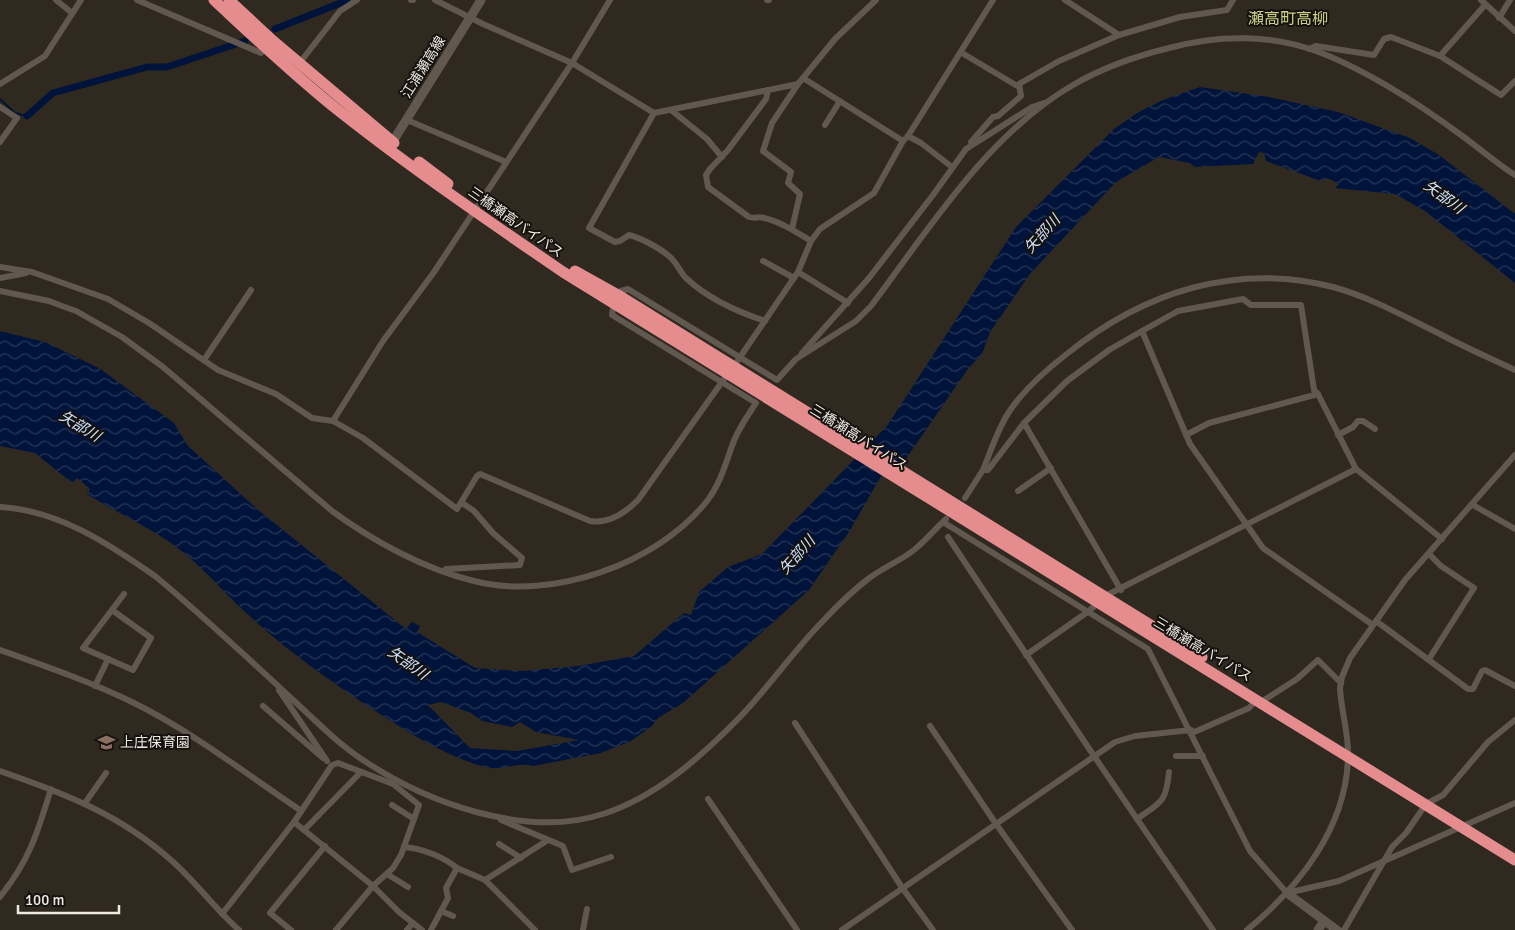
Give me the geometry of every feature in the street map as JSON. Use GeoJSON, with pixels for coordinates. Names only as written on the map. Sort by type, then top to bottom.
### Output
{"type":"FeatureCollection","features":[{"type":"Feature","properties":{"kind":"highway","name":"三橋瀬高バイパス"},"geometry":{"type":"LineString","coordinates":[[214,0],[266,49],[295,67]]}},
{"type":"Feature","properties":{"kind":"highway","name":"三橋瀬高バイパス"},"geometry":{"type":"LineString","coordinates":[[229,0],[295,67],[391,146],[476,208],[617,299],[934,496],[1097,603],[1348,752],[1515,860]]}},
{"type":"Feature","properties":{"kind":"highway","name":"三橋瀬高バイパス"},"geometry":{"type":"LineString","coordinates":[[1465,826],[1515,852]]}},
{"type":"Feature","properties":{"kind":"main road","name":"江浦瀬高線"},"geometry":{"type":"LineString","coordinates":[[391,146],[481,0]]}},
{"type":"Feature","properties":{"kind":"main road"},"geometry":{"type":"LineString","coordinates":[[1286,893],[1337,930]]}},
{"type":"Feature","properties":{"kind":"main road"},"geometry":{"type":"LineString","coordinates":[[1318,930],[1324,921]]}},
{"type":"Feature","properties":{"kind":"street"},"geometry":{"type":"LineString","coordinates":[[56,0],[72,13]]}},
{"type":"Feature","properties":{"kind":"street"},"geometry":{"type":"LineString","coordinates":[[0,84],[45,56],[81,0]]}},
{"type":"Feature","properties":{"kind":"street"},"geometry":{"type":"LineString","coordinates":[[137,0],[261,53],[266,49]]}},
{"type":"Feature","properties":{"kind":"street"},"geometry":{"type":"LineString","coordinates":[[295,67],[340,11],[357,0]]}},
{"type":"Feature","properties":{"kind":"street"},"geometry":{"type":"LineString","coordinates":[[435,0],[572,62],[654,113],[798,84]]}},
{"type":"Feature","properties":{"kind":"street"},"geometry":{"type":"LineString","coordinates":[[333,421],[383,341],[434,272],[572,62],[610,0]]}},
{"type":"Feature","properties":{"kind":"street"},"geometry":{"type":"LineString","coordinates":[[792,229],[800,194],[788,183],[791,172],[763,151],[772,124],[798,84],[835,39],[876,0]]}},
{"type":"Feature","properties":{"kind":"street"},"geometry":{"type":"LineString","coordinates":[[0,267],[32,272],[108,299],[149,323],[218,370],[276,394],[312,418],[333,421],[363,438],[456,509],[462,503],[480,474],[590,521],[601,522],[632,507],[638,500],[740,358],[796,275],[811,241],[820,228],[833,218],[866,200],[874,193],[906,138],[962,52],[993,0]]}},
{"type":"Feature","properties":{"kind":"street"},"geometry":{"type":"LineString","coordinates":[[1064,0],[1119,35]]}},
{"type":"Feature","properties":{"kind":"street"},"geometry":{"type":"LineString","coordinates":[[0,291],[49,301],[76,311],[105,327],[163,367],[332,511],[352,526],[398,551],[469,580],[490,584],[568,582],[626,562],[674,533],[708,501],[718,486],[740,428],[756,403],[848,303],[933,196],[966,149],[993,117],[998,116],[1021,96],[1019,84],[1059,61],[1119,35],[1180,17],[1227,10],[1233,0]]}},
{"type":"Feature","properties":{"kind":"street"},"geometry":{"type":"LineString","coordinates":[[1498,18],[1510,0]]}},
{"type":"Feature","properties":{"kind":"street"},"geometry":{"type":"LineString","coordinates":[[1440,56],[1483,3],[1515,31]]}},
{"type":"Feature","properties":{"kind":"street"},"geometry":{"type":"LineString","coordinates":[[1309,49],[1316,46],[1374,55],[1384,39],[1391,37],[1440,56],[1501,95],[1515,81]]}},
{"type":"Feature","properties":{"kind":"street"},"geometry":{"type":"LineString","coordinates":[[796,359],[856,321],[870,306],[968,178],[1011,131],[1047,102],[1072,85],[1108,67],[1193,42],[1244,38],[1277,41],[1309,49],[1340,61],[1435,117],[1515,175]]}},
{"type":"Feature","properties":{"kind":"street"},"geometry":{"type":"LineString","coordinates":[[962,52],[1019,87]]}},
{"type":"Feature","properties":{"kind":"street"},"geometry":{"type":"LineString","coordinates":[[803,78],[906,138],[921,143],[952,167]]}},
{"type":"Feature","properties":{"kind":"street"},"geometry":{"type":"LineString","coordinates":[[768,90],[766,98],[722,157],[706,175],[708,187],[749,217],[754,219],[763,217],[792,229],[811,241]]}},
{"type":"Feature","properties":{"kind":"street"},"geometry":{"type":"LineString","coordinates":[[825,125],[840,101]]}},
{"type":"Feature","properties":{"kind":"street"},"geometry":{"type":"LineString","coordinates":[[966,149],[1032,107],[1047,102]]}},
{"type":"Feature","properties":{"kind":"street"},"geometry":{"type":"LineString","coordinates":[[0,107],[17,118],[0,142]]}},
{"type":"Feature","properties":{"kind":"street"},"geometry":{"type":"LineString","coordinates":[[671,110],[707,139],[722,157]]}},
{"type":"Feature","properties":{"kind":"street"},"geometry":{"type":"LineString","coordinates":[[654,113],[589,228],[615,242],[629,235],[636,237],[670,256],[685,278],[704,292],[746,314],[764,321]]}},
{"type":"Feature","properties":{"kind":"street"},"geometry":{"type":"LineString","coordinates":[[407,120],[506,162]]}},
{"type":"Feature","properties":{"kind":"street"},"geometry":{"type":"LineString","coordinates":[[763,261],[796,275],[848,303]]}},
{"type":"Feature","properties":{"kind":"street"},"geometry":{"type":"LineString","coordinates":[[0,278],[32,272]]}},
{"type":"Feature","properties":{"kind":"street"},"geometry":{"type":"LineString","coordinates":[[965,498],[983,470],[999,430],[1009,412],[1024,392],[1059,360],[1084,340],[1126,313],[1169,293],[1203,283],[1273,278],[1314,282],[1334,287],[1368,300],[1515,370]]}},
{"type":"Feature","properties":{"kind":"street"},"geometry":{"type":"LineString","coordinates":[[756,403],[612,315],[621,291],[628,289],[776,380]]}},
{"type":"Feature","properties":{"kind":"street"},"geometry":{"type":"LineString","coordinates":[[204,360],[251,290]]}},
{"type":"Feature","properties":{"kind":"street"},"geometry":{"type":"LineString","coordinates":[[983,470],[988,470],[1024,424],[1067,381],[1109,350],[1178,311],[1209,304],[1243,300],[1251,305],[1301,305],[1314,390],[1318,394],[1356,470],[1442,539]]}},
{"type":"Feature","properties":{"kind":"street"},"geometry":{"type":"LineString","coordinates":[[1142,331],[1186,435],[1245,526],[1263,548],[1429,659],[1468,689],[1472,689],[1485,670],[1515,686]]}},
{"type":"Feature","properties":{"kind":"street"},"geometry":{"type":"LineString","coordinates":[[1186,435],[1209,423],[1318,394]]}},
{"type":"Feature","properties":{"kind":"street"},"geometry":{"type":"LineString","coordinates":[[1338,435],[1353,427],[1358,421],[1363,421],[1374,430]]}},
{"type":"Feature","properties":{"kind":"street"},"geometry":{"type":"LineString","coordinates":[[1024,424],[1121,590]]}},
{"type":"Feature","properties":{"kind":"street"},"geometry":{"type":"LineString","coordinates":[[1247,930],[1301,878],[1330,831],[1342,799],[1348,752],[1341,702],[1341,682],[1350,658],[1405,580],[1473,505],[1515,455]]}},
{"type":"Feature","properties":{"kind":"street"},"geometry":{"type":"LineString","coordinates":[[1018,491],[1051,468]]}},
{"type":"Feature","properties":{"kind":"street"},"geometry":{"type":"LineString","coordinates":[[1026,655],[1097,603],[1356,470]]}},
{"type":"Feature","properties":{"kind":"street"},"geometry":{"type":"LineString","coordinates":[[442,570],[520,565],[522,558],[493,533],[474,511],[462,503]]}},
{"type":"Feature","properties":{"kind":"street"},"geometry":{"type":"LineString","coordinates":[[1473,505],[1515,529]]}},
{"type":"Feature","properties":{"kind":"street"},"geometry":{"type":"LineString","coordinates":[[0,507],[38,512],[78,528],[122,553],[155,576],[184,600],[347,749],[394,782],[419,805],[402,855],[387,874],[374,886],[340,929]]}},
{"type":"Feature","properties":{"kind":"street"},"geometry":{"type":"LineString","coordinates":[[496,818],[534,821],[591,818],[625,806],[669,780],[740,717],[820,624],[868,579],[913,550],[944,520],[1097,603],[1148,648],[1204,756],[1250,851],[1286,893]]}},
{"type":"Feature","properties":{"kind":"street"},"geometry":{"type":"LineString","coordinates":[[948,537],[1213,930]]}},
{"type":"Feature","properties":{"kind":"street"},"geometry":{"type":"LineString","coordinates":[[1429,554],[1441,566],[1474,588],[1429,659]]}},
{"type":"Feature","properties":{"kind":"street"},"geometry":{"type":"LineString","coordinates":[[112,610],[151,638],[133,670],[83,648],[124,594]]}},
{"type":"Feature","properties":{"kind":"street"},"geometry":{"type":"LineString","coordinates":[[0,650],[134,703],[176,726],[300,810]]}},
{"type":"Feature","properties":{"kind":"street"},"geometry":{"type":"LineString","coordinates":[[94,686],[108,659]]}},
{"type":"Feature","properties":{"kind":"street"},"geometry":{"type":"LineString","coordinates":[[842,930],[1094,756],[1124,738],[1191,732],[1249,708],[1297,679],[1318,660],[1341,682]]}},
{"type":"Feature","properties":{"kind":"street"},"geometry":{"type":"LineString","coordinates":[[275,683],[330,763]]}},
{"type":"Feature","properties":{"kind":"street"},"geometry":{"type":"LineString","coordinates":[[263,706],[330,763],[338,763],[394,782],[442,802],[496,818],[523,831],[563,846],[572,870],[611,856]]}},
{"type":"Feature","properties":{"kind":"street"},"geometry":{"type":"LineString","coordinates":[[1344,930],[1392,847],[1406,833],[1429,803],[1443,794],[1488,742],[1515,720]]}},
{"type":"Feature","properties":{"kind":"street"},"geometry":{"type":"LineString","coordinates":[[795,722],[903,889],[933,930]]}},
{"type":"Feature","properties":{"kind":"street"},"geometry":{"type":"LineString","coordinates":[[930,726],[996,824],[1072,930]]}},
{"type":"Feature","properties":{"kind":"street"},"geometry":{"type":"LineString","coordinates":[[1176,756],[1204,756]]}},
{"type":"Feature","properties":{"kind":"street"},"geometry":{"type":"LineString","coordinates":[[222,914],[294,822],[330,763]]}},
{"type":"Feature","properties":{"kind":"street"},"geometry":{"type":"LineString","coordinates":[[0,771],[85,803],[143,838],[173,862],[239,930]]}},
{"type":"Feature","properties":{"kind":"street"},"geometry":{"type":"LineString","coordinates":[[304,830],[361,772]]}},
{"type":"Feature","properties":{"kind":"street"},"geometry":{"type":"LineString","coordinates":[[1137,819],[1163,800],[1167,793],[1169,772]]}},
{"type":"Feature","properties":{"kind":"street"},"geometry":{"type":"LineString","coordinates":[[85,803],[106,773]]}},
{"type":"Feature","properties":{"kind":"street"},"geometry":{"type":"LineString","coordinates":[[0,897],[19,872],[34,844],[51,789]]}},
{"type":"Feature","properties":{"kind":"street"},"geometry":{"type":"LineString","coordinates":[[708,799],[797,930]]}},
{"type":"Feature","properties":{"kind":"street"},"geometry":{"type":"LineString","coordinates":[[1286,893],[1339,880],[1515,803]]}},
{"type":"Feature","properties":{"kind":"street"},"geometry":{"type":"LineString","coordinates":[[392,805],[414,819]]}},
{"type":"Feature","properties":{"kind":"street"},"geometry":{"type":"LineString","coordinates":[[294,822],[374,886],[399,912],[422,930]]}},
{"type":"Feature","properties":{"kind":"street"},"geometry":{"type":"LineString","coordinates":[[485,880],[548,840]]}},
{"type":"Feature","properties":{"kind":"street"},"geometry":{"type":"LineString","coordinates":[[499,844],[520,858]]}},
{"type":"Feature","properties":{"kind":"street"},"geometry":{"type":"LineString","coordinates":[[291,930],[270,913],[325,846]]}},
{"type":"Feature","properties":{"kind":"street"},"geometry":{"type":"LineString","coordinates":[[404,847],[414,847],[485,880],[536,930]]}},
{"type":"Feature","properties":{"kind":"street"},"geometry":{"type":"LineString","coordinates":[[431,930],[448,898],[446,888],[457,868]]}},
{"type":"Feature","properties":{"kind":"street"},"geometry":{"type":"LineString","coordinates":[[387,874],[408,887]]}},
{"type":"Feature","properties":{"kind":"street"},"geometry":{"type":"LineString","coordinates":[[583,930],[587,909]]}},
{"type":"Feature","properties":{"kind":"street"},"geometry":{"type":"LineString","coordinates":[[441,911],[453,916]]}},
{"type":"Feature","properties":{"kind":"street"},"geometry":{"type":"LineString","coordinates":[[228,930],[230,922]]}},
{"type":"Feature","properties":{"kind":"street"},"geometry":{"type":"LineString","coordinates":[[407,930],[413,923]]}},
{"type":"Feature","properties":{"kind":"water","name":"矢部川"},"geometry":{"type":"Polygon","coordinates":[[[1200,87],[1269,97],[1338,112],[1410,138],[1439,155],[1515,214],[1515,283],[1425,211],[1395,194],[1335,188],[1339,184],[1330,179],[1318,180],[1266,161],[1264,153],[1259,152],[1253,164],[1195,167],[1190,163],[1159,157],[1116,182],[1030,274],[990,332],[982,354],[968,369],[905,460],[884,471],[849,532],[809,590],[683,703],[658,718],[652,726],[631,741],[601,753],[533,766],[521,765],[491,768],[442,751],[390,720],[314,669],[255,621],[186,554],[154,532],[87,494],[90,489],[77,478],[72,483],[35,453],[0,446],[0,331],[45,342],[99,368],[174,423],[188,446],[257,509],[406,629],[412,622],[420,626],[417,632],[475,668],[522,671],[578,666],[634,656],[684,613],[691,615],[699,592],[728,567],[762,554],[887,426],[1016,227],[1114,129],[1137,113],[1163,100],[1200,87]],[[441,702],[428,705],[470,748],[517,751],[579,740],[536,732],[520,722],[512,727],[482,721],[471,713],[441,702]]]}},
{"type":"Feature","properties":{"kind":"waterway"},"geometry":{"type":"LineString","coordinates":[[275,29],[348,0]]}},
{"type":"Feature","properties":{"kind":"waterway"},"geometry":{"type":"LineString","coordinates":[[27,116],[53,93],[147,67],[167,67],[245,41]]}},
{"type":"Feature","properties":{"kind":"waterway"},"geometry":{"type":"LineString","coordinates":[[0,99],[15,113],[27,116]]}},
{"type":"Feature","properties":{"kind":"place","name":"上庄保育園"},"geometry":{"type":"Point","coordinates":[106,742]}},
{"type":"Feature","properties":{"kind":"district","name":"瀬高町高柳"},"geometry":{"type":"Point","coordinates":[1288,18]}}]}
